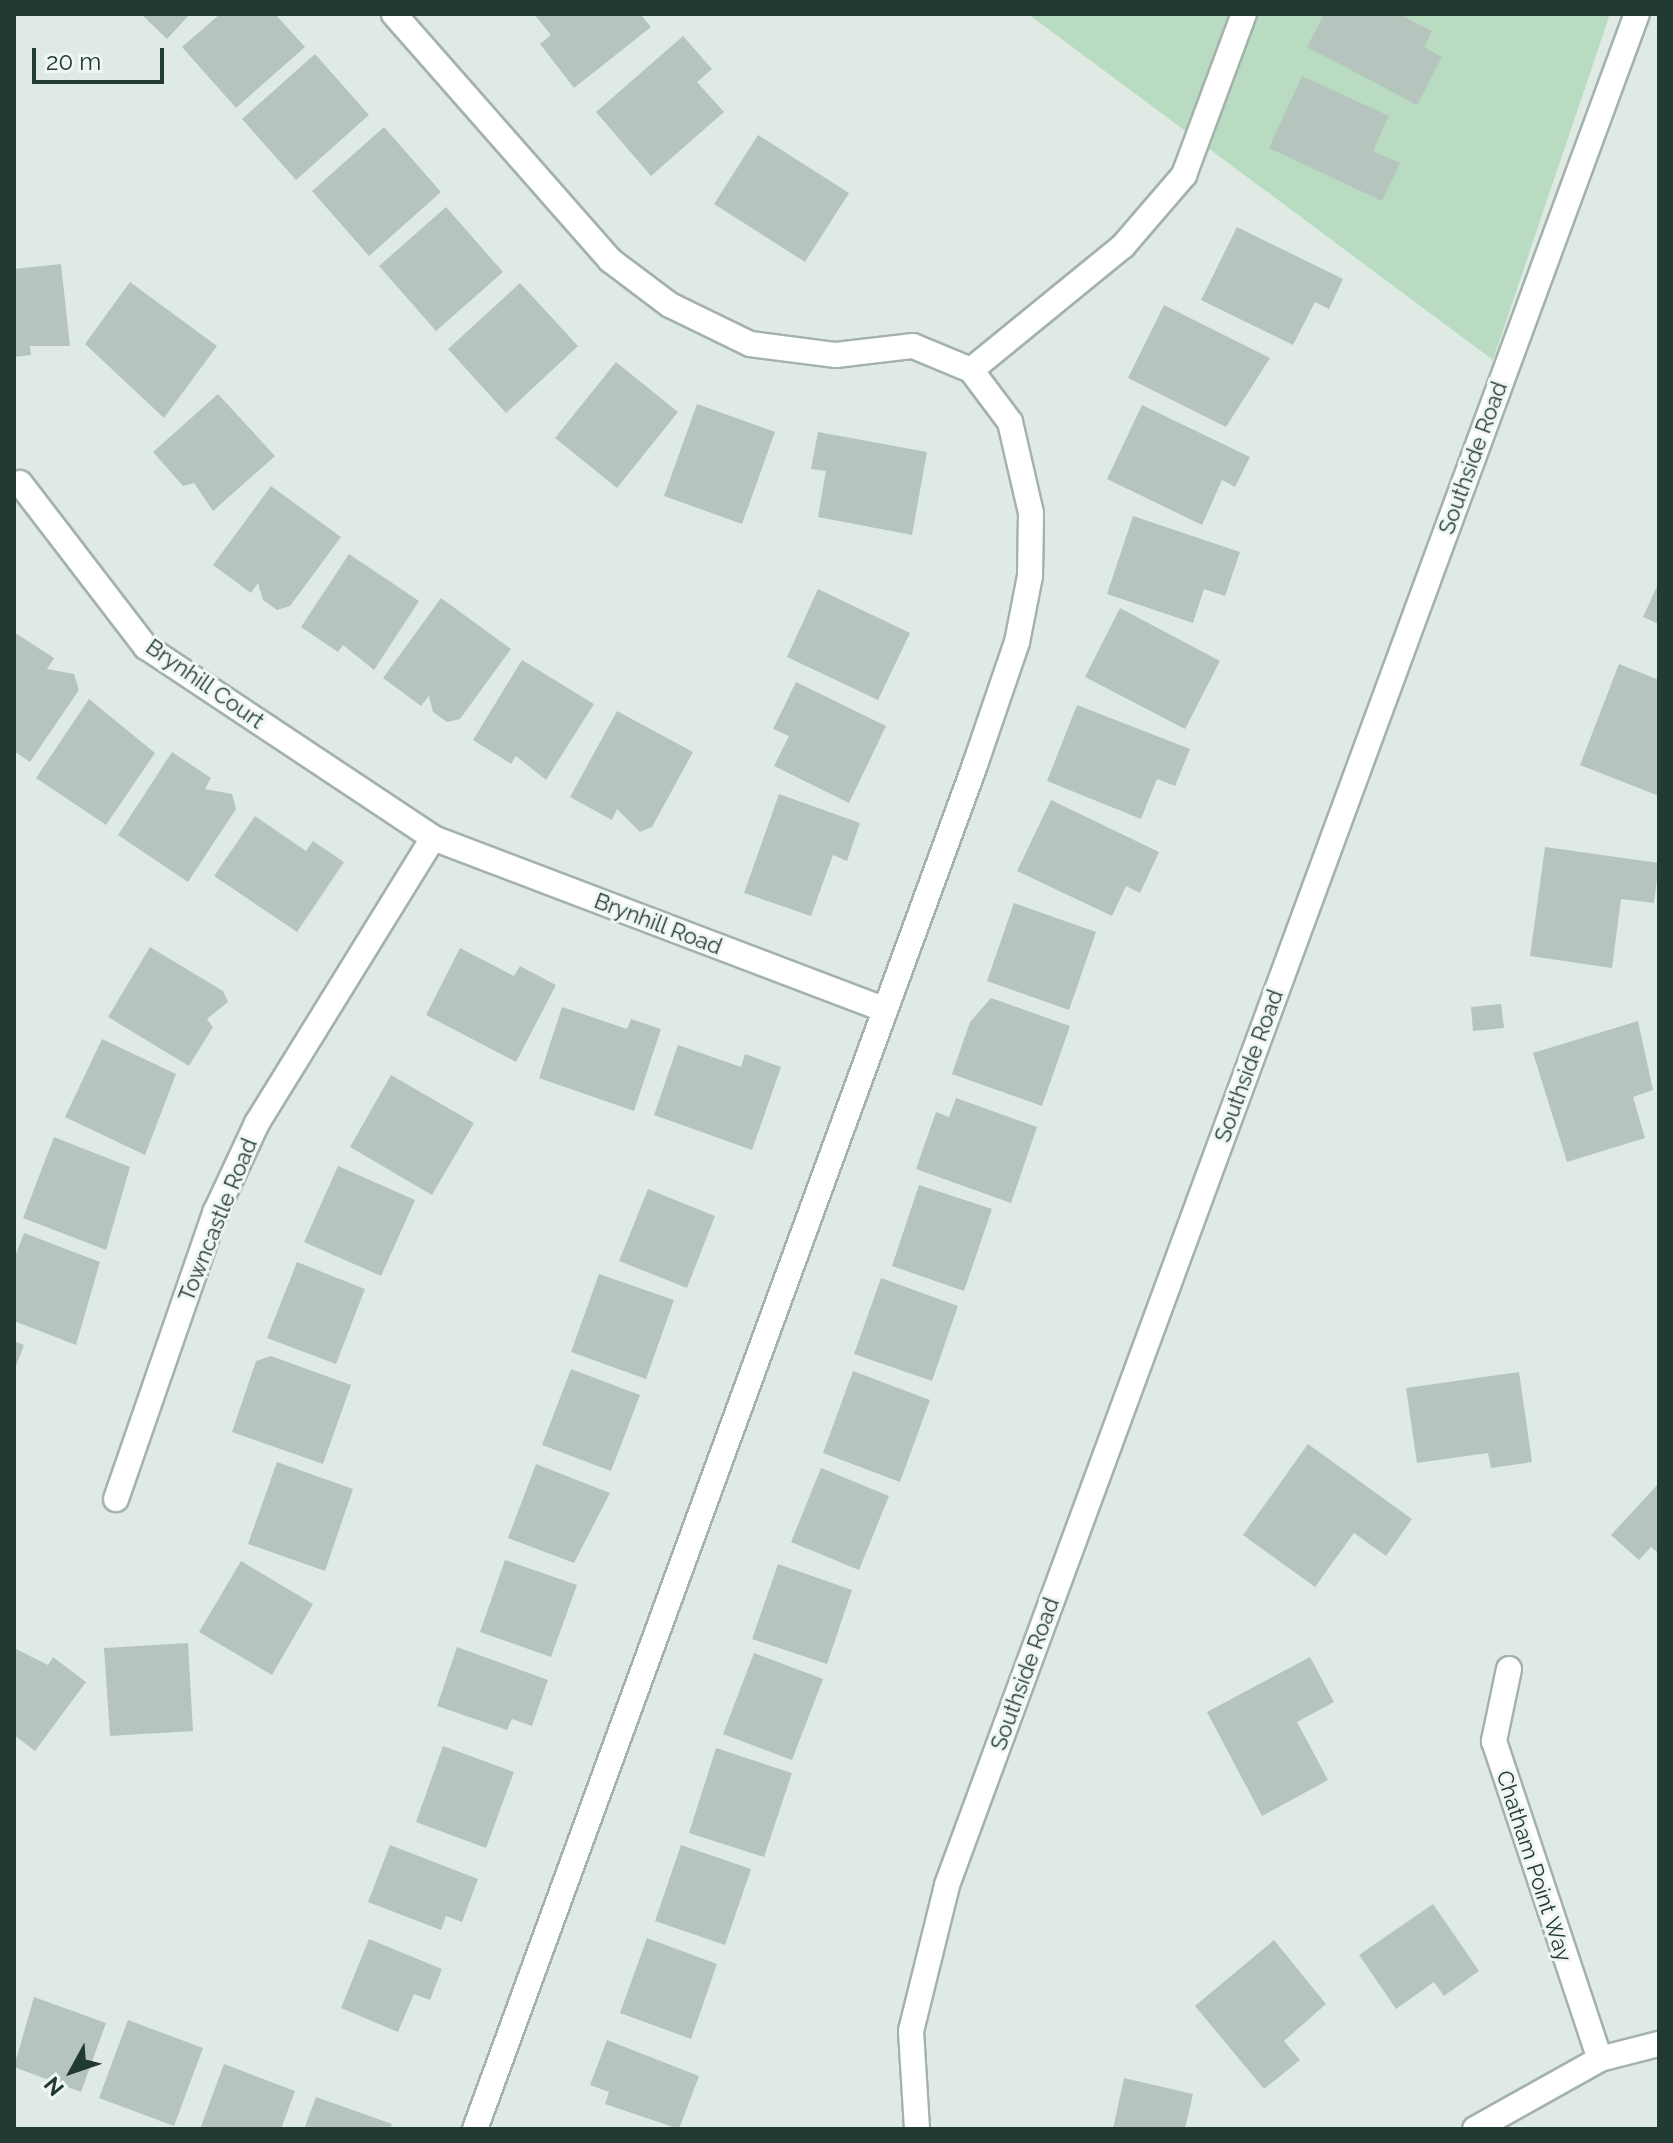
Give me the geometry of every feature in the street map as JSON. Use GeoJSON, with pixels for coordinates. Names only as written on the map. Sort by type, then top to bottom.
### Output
{"type":"FeatureCollection","features":[{"type":"Feature","properties":{"kind":"street"},"geometry":{"type":"LineString","coordinates":[[394,14],[610,260],[670,305],[750,344],[836,355],[913,346],[971,370],[1023,453],[1030,576],[980,752],[882,1009],[475,2129]]}},
{"type":"Feature","properties":{"kind":"street"},"geometry":{"type":"LineString","coordinates":[[971,370],[1123,246],[1184,175],[1244,14]]}},
{"type":"Feature","properties":{"kind":"street","name":"Southside Road"},"geometry":{"type":"LineString","coordinates":[[917,2129],[911,2031],[947,1885],[1637,14]]}},
{"type":"Feature","properties":{"kind":"street","name":"Brynhill Court"},"geometry":{"type":"LineString","coordinates":[[20,483],[146,647],[433,838]]}},
{"type":"Feature","properties":{"kind":"street","name":"Brynhill Road"},"geometry":{"type":"LineString","coordinates":[[433,838],[882,1009]]}},
{"type":"Feature","properties":{"kind":"street","name":"Towncastle Road"},"geometry":{"type":"LineString","coordinates":[[116,1499],[216,1211],[257,1123],[433,838]]}},
{"type":"Feature","properties":{"kind":"street","name":"Chatham Point Way"},"geometry":{"type":"LineString","coordinates":[[1509,1669],[1494,1741],[1600,2059]]}},
{"type":"Feature","properties":{"kind":"street"},"geometry":{"type":"LineString","coordinates":[[1475,2129],[1600,2059],[1659,2044]]}},
{"type":"Feature","properties":{"kind":"green space"},"geometry":{"type":"Polygon","coordinates":[[[1028,14],[1610,14],[1493,360],[1028,14]]]}},
{"type":"Feature","properties":{"kind":"building"},"geometry":{"type":"Polygon","coordinates":[[[141,14],[190,14],[167,39],[141,14]]]}},
{"type":"Feature","properties":{"kind":"building"},"geometry":{"type":"Polygon","coordinates":[[[220,14],[275,14],[305,47],[236,108],[182,47],[220,14]]]}},
{"type":"Feature","properties":{"kind":"building"},"geometry":{"type":"Polygon","coordinates":[[[534,14],[640,14],[651,27],[574,88],[540,44],[551,35],[534,14]]]}},
{"type":"Feature","properties":{"kind":"building"},"geometry":{"type":"Polygon","coordinates":[[[1324,14],[1399,14],[1432,31],[1424,47],[1442,57],[1417,105],[1307,47],[1324,14]]]}},
{"type":"Feature","properties":{"kind":"building"},"geometry":{"type":"Polygon","coordinates":[[[683,36],[712,69],[697,82],[724,112],[651,176],[596,112],[683,36]]]}},
{"type":"Feature","properties":{"kind":"building"},"geometry":{"type":"Polygon","coordinates":[[[315,54],[369,115],[296,180],[242,119],[315,54]]]}},
{"type":"Feature","properties":{"kind":"building"},"geometry":{"type":"Polygon","coordinates":[[[1302,76],[1389,116],[1373,151],[1400,163],[1382,201],[1269,148],[1302,76]]]}},
{"type":"Feature","properties":{"kind":"building"},"geometry":{"type":"Polygon","coordinates":[[[384,127],[441,192],[369,256],[312,191],[384,127]]]}},
{"type":"Feature","properties":{"kind":"building"},"geometry":{"type":"Polygon","coordinates":[[[758,135],[849,193],[805,262],[714,204],[758,135]]]}},
{"type":"Feature","properties":{"kind":"building"},"geometry":{"type":"Polygon","coordinates":[[[446,207],[503,272],[436,331],[379,266],[446,207]]]}},
{"type":"Feature","properties":{"kind":"building"},"geometry":{"type":"Polygon","coordinates":[[[1237,227],[1343,279],[1329,309],[1315,302],[1293,345],[1201,300],[1237,227]]]}},
{"type":"Feature","properties":{"kind":"building"},"geometry":{"type":"Polygon","coordinates":[[[61,264],[70,346],[30,346],[31,355],[14,357],[14,269],[61,264]]]}},
{"type":"Feature","properties":{"kind":"building"},"geometry":{"type":"Polygon","coordinates":[[[130,282],[217,346],[164,418],[85,344],[130,282]]]}},
{"type":"Feature","properties":{"kind":"building"},"geometry":{"type":"Polygon","coordinates":[[[520,283],[578,346],[506,413],[448,349],[520,283]]]}},
{"type":"Feature","properties":{"kind":"building"},"geometry":{"type":"Polygon","coordinates":[[[1164,305],[1270,358],[1226,427],[1128,378],[1164,305]]]}},
{"type":"Feature","properties":{"kind":"building"},"geometry":{"type":"Polygon","coordinates":[[[616,362],[678,412],[617,488],[555,438],[616,362]]]}},
{"type":"Feature","properties":{"kind":"building"},"geometry":{"type":"Polygon","coordinates":[[[218,394],[275,456],[213,511],[194,483],[183,486],[153,452],[218,394]]]}},
{"type":"Feature","properties":{"kind":"building"},"geometry":{"type":"Polygon","coordinates":[[[697,404],[775,432],[742,524],[664,496],[697,404]]]}},
{"type":"Feature","properties":{"kind":"building"},"geometry":{"type":"Polygon","coordinates":[[[1142,405],[1250,457],[1235,487],[1222,480],[1202,525],[1107,479],[1142,405]]]}},
{"type":"Feature","properties":{"kind":"building"},"geometry":{"type":"Polygon","coordinates":[[[818,432],[927,452],[912,535],[818,517],[826,471],[811,469],[818,432]]]}},
{"type":"Feature","properties":{"kind":"building"},"geometry":{"type":"Polygon","coordinates":[[[271,486],[341,537],[290,606],[277,610],[263,600],[258,583],[251,593],[213,565],[271,486]]]}},
{"type":"Feature","properties":{"kind":"building"},"geometry":{"type":"Polygon","coordinates":[[[1133,516],[1240,552],[1225,596],[1204,589],[1193,623],[1107,594],[1133,516]]]}},
{"type":"Feature","properties":{"kind":"building"},"geometry":{"type":"Polygon","coordinates":[[[349,554],[419,601],[374,670],[343,645],[338,652],[301,627],[349,554]]]}},
{"type":"Feature","properties":{"kind":"building"},"geometry":{"type":"Polygon","coordinates":[[[1659,582],[1659,624],[1643,617],[1659,582]]]}},
{"type":"Feature","properties":{"kind":"building"},"geometry":{"type":"Polygon","coordinates":[[[818,589],[910,633],[878,700],[787,657],[818,589]]]}},
{"type":"Feature","properties":{"kind":"building"},"geometry":{"type":"Polygon","coordinates":[[[441,598],[511,649],[460,719],[447,722],[433,712],[429,696],[421,706],[383,678],[441,598]]]}},
{"type":"Feature","properties":{"kind":"building"},"geometry":{"type":"Polygon","coordinates":[[[1120,608],[1220,661],[1185,729],[1085,677],[1120,608]]]}},
{"type":"Feature","properties":{"kind":"building"},"geometry":{"type":"Polygon","coordinates":[[[14,632],[54,658],[47,669],[74,674],[79,690],[30,762],[14,751],[14,632]]]}},
{"type":"Feature","properties":{"kind":"building"},"geometry":{"type":"Polygon","coordinates":[[[522,660],[594,704],[546,780],[516,756],[511,764],[473,740],[522,660]]]}},
{"type":"Feature","properties":{"kind":"building"},"geometry":{"type":"Polygon","coordinates":[[[1619,664],[1659,680],[1659,796],[1580,765],[1619,664]]]}},
{"type":"Feature","properties":{"kind":"building"},"geometry":{"type":"Polygon","coordinates":[[[796,682],[886,726],[849,803],[774,766],[789,736],[773,729],[796,682]]]}},
{"type":"Feature","properties":{"kind":"building"},"geometry":{"type":"Polygon","coordinates":[[[89,699],[155,753],[106,825],[36,778],[89,699]]]}},
{"type":"Feature","properties":{"kind":"building"},"geometry":{"type":"Polygon","coordinates":[[[1077,705],[1190,749],[1175,786],[1157,779],[1141,819],[1047,781],[1077,705]]]}},
{"type":"Feature","properties":{"kind":"building"},"geometry":{"type":"Polygon","coordinates":[[[617,711],[693,752],[652,827],[640,832],[617,809],[612,820],[570,797],[617,711]]]}},
{"type":"Feature","properties":{"kind":"building"},"geometry":{"type":"Polygon","coordinates":[[[172,752],[211,778],[205,789],[232,794],[236,809],[188,882],[118,835],[172,752]]]}},
{"type":"Feature","properties":{"kind":"building"},"geometry":{"type":"Polygon","coordinates":[[[779,794],[860,823],[847,861],[833,855],[811,916],[744,893],[779,794]]]}},
{"type":"Feature","properties":{"kind":"building"},"geometry":{"type":"Polygon","coordinates":[[[1051,800],[1159,852],[1140,893],[1126,886],[1112,916],[1017,871],[1051,800]]]}},
{"type":"Feature","properties":{"kind":"building"},"geometry":{"type":"Polygon","coordinates":[[[255,816],[306,851],[313,841],[344,862],[297,932],[214,876],[255,816]]]}},
{"type":"Feature","properties":{"kind":"building"},"geometry":{"type":"Polygon","coordinates":[[[1545,847],[1659,863],[1654,903],[1621,899],[1612,968],[1530,956],[1545,847]]]}},
{"type":"Feature","properties":{"kind":"building"},"geometry":{"type":"Polygon","coordinates":[[[1014,903],[1096,932],[1069,1010],[987,981],[1014,903]]]}},
{"type":"Feature","properties":{"kind":"building"},"geometry":{"type":"Polygon","coordinates":[[[150,947],[223,991],[228,1002],[207,1019],[213,1027],[189,1066],[108,1017],[150,947]]]}},
{"type":"Feature","properties":{"kind":"building"},"geometry":{"type":"Polygon","coordinates":[[[460,948],[514,976],[520,966],[556,985],[516,1062],[426,1015],[460,948]]]}},
{"type":"Feature","properties":{"kind":"building"},"geometry":{"type":"Polygon","coordinates":[[[991,998],[1070,1026],[1042,1106],[952,1074],[970,1022],[991,998]]]}},
{"type":"Feature","properties":{"kind":"building"},"geometry":{"type":"Polygon","coordinates":[[[1501,1004],[1504,1028],[1473,1031],[1471,1007],[1501,1004]]]}},
{"type":"Feature","properties":{"kind":"building"},"geometry":{"type":"Polygon","coordinates":[[[562,1007],[627,1029],[631,1019],[661,1029],[634,1111],[539,1078],[562,1007]]]}},
{"type":"Feature","properties":{"kind":"building"},"geometry":{"type":"Polygon","coordinates":[[[1638,1021],[1653,1090],[1633,1097],[1645,1138],[1567,1162],[1533,1053],[1638,1021]]]}},
{"type":"Feature","properties":{"kind":"building"},"geometry":{"type":"Polygon","coordinates":[[[102,1039],[176,1074],[145,1155],[65,1117],[102,1039]]]}},
{"type":"Feature","properties":{"kind":"building"},"geometry":{"type":"Polygon","coordinates":[[[678,1045],[741,1067],[745,1054],[781,1067],[752,1150],[654,1115],[678,1045]]]}},
{"type":"Feature","properties":{"kind":"building"},"geometry":{"type":"Polygon","coordinates":[[[391,1075],[474,1123],[432,1195],[350,1147],[391,1075]]]}},
{"type":"Feature","properties":{"kind":"building"},"geometry":{"type":"Polygon","coordinates":[[[956,1098],[1037,1127],[1011,1203],[916,1169],[936,1112],[949,1117],[956,1098]]]}},
{"type":"Feature","properties":{"kind":"building"},"geometry":{"type":"Polygon","coordinates":[[[54,1137],[130,1167],[106,1250],[23,1218],[54,1137]]]}},
{"type":"Feature","properties":{"kind":"building"},"geometry":{"type":"Polygon","coordinates":[[[338,1166],[415,1200],[381,1276],[304,1242],[338,1166]]]}},
{"type":"Feature","properties":{"kind":"building"},"geometry":{"type":"Polygon","coordinates":[[[919,1185],[992,1209],[964,1291],[892,1266],[919,1185]]]}},
{"type":"Feature","properties":{"kind":"building"},"geometry":{"type":"Polygon","coordinates":[[[648,1189],[715,1216],[687,1288],[619,1261],[648,1189]]]}},
{"type":"Feature","properties":{"kind":"building"},"geometry":{"type":"Polygon","coordinates":[[[24,1233],[100,1262],[76,1345],[14,1321],[14,1259],[24,1233]]]}},
{"type":"Feature","properties":{"kind":"building"},"geometry":{"type":"Polygon","coordinates":[[[297,1262],[365,1289],[336,1364],[267,1338],[297,1262]]]}},
{"type":"Feature","properties":{"kind":"building"},"geometry":{"type":"Polygon","coordinates":[[[599,1274],[674,1300],[646,1379],[571,1352],[599,1274]]]}},
{"type":"Feature","properties":{"kind":"building"},"geometry":{"type":"Polygon","coordinates":[[[881,1278],[958,1306],[932,1381],[854,1354],[881,1278]]]}},
{"type":"Feature","properties":{"kind":"building"},"geometry":{"type":"Polygon","coordinates":[[[14,1341],[24,1345],[14,1371],[14,1341]]]}},
{"type":"Feature","properties":{"kind":"building"},"geometry":{"type":"Polygon","coordinates":[[[271,1356],[351,1385],[323,1464],[232,1432],[256,1361],[271,1356]]]}},
{"type":"Feature","properties":{"kind":"building"},"geometry":{"type":"Polygon","coordinates":[[[571,1369],[640,1395],[611,1471],[542,1445],[571,1369]]]}},
{"type":"Feature","properties":{"kind":"building"},"geometry":{"type":"Polygon","coordinates":[[[853,1371],[930,1400],[900,1482],[823,1453],[853,1371]]]}},
{"type":"Feature","properties":{"kind":"building"},"geometry":{"type":"Polygon","coordinates":[[[1519,1372],[1532,1462],[1491,1468],[1488,1453],[1417,1463],[1406,1388],[1519,1372]]]}},
{"type":"Feature","properties":{"kind":"building"},"geometry":{"type":"Polygon","coordinates":[[[1308,1444],[1412,1519],[1386,1556],[1354,1533],[1315,1587],[1243,1535],[1308,1444]]]}},
{"type":"Feature","properties":{"kind":"building"},"geometry":{"type":"Polygon","coordinates":[[[277,1462],[353,1489],[325,1571],[248,1544],[277,1462]]]}},
{"type":"Feature","properties":{"kind":"building"},"geometry":{"type":"Polygon","coordinates":[[[536,1464],[610,1493],[574,1563],[508,1538],[536,1464]]]}},
{"type":"Feature","properties":{"kind":"building"},"geometry":{"type":"Polygon","coordinates":[[[821,1468],[889,1496],[859,1570],[791,1542],[821,1468]]]}},
{"type":"Feature","properties":{"kind":"building"},"geometry":{"type":"Polygon","coordinates":[[[1659,1483],[1659,1554],[1651,1547],[1639,1560],[1611,1535],[1659,1483]]]}},
{"type":"Feature","properties":{"kind":"building"},"geometry":{"type":"Polygon","coordinates":[[[505,1560],[577,1585],[551,1657],[480,1632],[505,1560]]]}},
{"type":"Feature","properties":{"kind":"building"},"geometry":{"type":"Polygon","coordinates":[[[241,1561],[313,1604],[272,1675],[199,1632],[241,1561]]]}},
{"type":"Feature","properties":{"kind":"building"},"geometry":{"type":"Polygon","coordinates":[[[778,1564],[852,1590],[827,1664],[752,1639],[778,1564]]]}},
{"type":"Feature","properties":{"kind":"building"},"geometry":{"type":"Polygon","coordinates":[[[188,1643],[193,1731],[110,1736],[104,1648],[188,1643]]]}},
{"type":"Feature","properties":{"kind":"building"},"geometry":{"type":"Polygon","coordinates":[[[457,1647],[548,1680],[532,1726],[512,1719],[507,1730],[437,1706],[457,1647]]]}},
{"type":"Feature","properties":{"kind":"building"},"geometry":{"type":"Polygon","coordinates":[[[14,1648],[48,1665],[53,1657],[86,1682],[35,1751],[14,1735],[14,1648]]]}},
{"type":"Feature","properties":{"kind":"building"},"geometry":{"type":"Polygon","coordinates":[[[754,1653],[823,1679],[792,1760],[723,1734],[754,1653]]]}},
{"type":"Feature","properties":{"kind":"building"},"geometry":{"type":"Polygon","coordinates":[[[1310,1657],[1334,1702],[1297,1722],[1328,1780],[1262,1816],[1207,1712],[1310,1657]]]}},
{"type":"Feature","properties":{"kind":"building"},"geometry":{"type":"Polygon","coordinates":[[[443,1746],[514,1772],[486,1848],[416,1822],[443,1746]]]}},
{"type":"Feature","properties":{"kind":"building"},"geometry":{"type":"Polygon","coordinates":[[[716,1748],[792,1773],[764,1857],[689,1833],[716,1748]]]}},
{"type":"Feature","properties":{"kind":"building"},"geometry":{"type":"Polygon","coordinates":[[[390,1845],[478,1879],[462,1922],[446,1916],[441,1930],[368,1902],[390,1845]]]}},
{"type":"Feature","properties":{"kind":"building"},"geometry":{"type":"Polygon","coordinates":[[[681,1845],[751,1869],[725,1945],[655,1921],[681,1845]]]}},
{"type":"Feature","properties":{"kind":"building"},"geometry":{"type":"Polygon","coordinates":[[[1433,1904],[1479,1971],[1444,1996],[1434,1982],[1396,2009],[1359,1955],[1433,1904]]]}},
{"type":"Feature","properties":{"kind":"building"},"geometry":{"type":"Polygon","coordinates":[[[647,1938],[717,1964],[691,2039],[620,2013],[647,1938]]]}},
{"type":"Feature","properties":{"kind":"building"},"geometry":{"type":"Polygon","coordinates":[[[369,1939],[442,1969],[430,2000],[414,1994],[398,2032],[341,2008],[369,1939]]]}},
{"type":"Feature","properties":{"kind":"building"},"geometry":{"type":"Polygon","coordinates":[[[1274,1940],[1326,2004],[1284,2041],[1300,2060],[1264,2089],[1195,2006],[1274,1940]]]}},
{"type":"Feature","properties":{"kind":"building"},"geometry":{"type":"Polygon","coordinates":[[[34,1997],[106,2023],[81,2092],[14,2067],[34,1997]]]}},
{"type":"Feature","properties":{"kind":"building"},"geometry":{"type":"Polygon","coordinates":[[[128,2020],[203,2048],[174,2126],[99,2098],[128,2020]]]}},
{"type":"Feature","properties":{"kind":"building"},"geometry":{"type":"Polygon","coordinates":[[[607,2040],[699,2076],[679,2129],[605,2104],[609,2092],[590,2085],[607,2040]]]}},
{"type":"Feature","properties":{"kind":"building"},"geometry":{"type":"Polygon","coordinates":[[[224,2064],[295,2091],[281,2129],[200,2129],[224,2064]]]}},
{"type":"Feature","properties":{"kind":"building"},"geometry":{"type":"Polygon","coordinates":[[[1124,2078],[1193,2094],[1185,2129],[1113,2129],[1124,2078]]]}},
{"type":"Feature","properties":{"kind":"building"},"geometry":{"type":"Polygon","coordinates":[[[316,2097],[392,2124],[390,2129],[304,2129],[316,2097]]]}}]}
